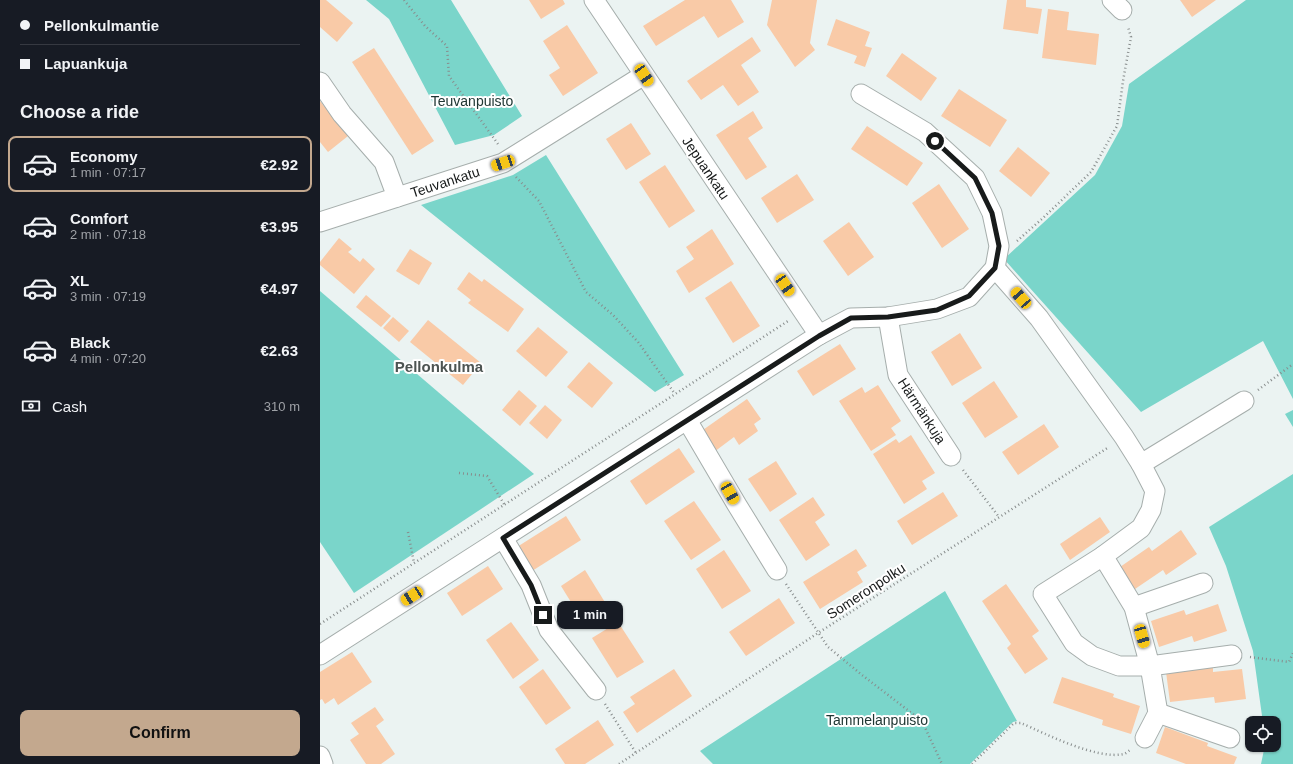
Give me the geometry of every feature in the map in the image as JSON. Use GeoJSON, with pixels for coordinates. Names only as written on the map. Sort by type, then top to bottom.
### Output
{"type":"FeatureCollection","features":[{"type":"Feature","properties":{"kind":"street","name":"Jepuankatu"},"geometry":{"type":"LineString","coordinates":[[594,0],[819,336]]}},
{"type":"Feature","properties":{"kind":"street","name":"Teuvankatu"},"geometry":{"type":"LineString","coordinates":[[320,222],[503,163],[644,75]]}},
{"type":"Feature","properties":{"kind":"street"},"geometry":{"type":"LineString","coordinates":[[320,82],[342,114],[384,162],[397,197]]}},
{"type":"Feature","properties":{"kind":"street"},"geometry":{"type":"LineString","coordinates":[[320,655],[819,336],[851,318],[888,317],[937,310],[969,296],[995,268],[999,246],[992,213],[975,178],[925,132],[861,94]]}},
{"type":"Feature","properties":{"kind":"street"},"geometry":{"type":"LineString","coordinates":[[995,268],[1039,318],[1124,437],[1141,464],[1155,491],[1151,510],[1141,528],[1103,556],[1043,594],[1074,642],[1092,656],[1119,666],[1150,666],[1232,655]]}},
{"type":"Feature","properties":{"kind":"street","name":"Härmänkuja"},"geometry":{"type":"LineString","coordinates":[[888,317],[898,375],[951,456]]}},
{"type":"Feature","properties":{"kind":"street"},"geometry":{"type":"LineString","coordinates":[[1141,464],[1244,400]]}},
{"type":"Feature","properties":{"kind":"street"},"geometry":{"type":"LineString","coordinates":[[687,420],[777,570]]}},
{"type":"Feature","properties":{"kind":"street"},"geometry":{"type":"LineString","coordinates":[[503,538],[531,585],[549,630],[596,690]]}},
{"type":"Feature","properties":{"kind":"street"},"geometry":{"type":"LineString","coordinates":[[1103,556],[1134,607],[1150,666],[1158,713],[1145,738]]}},
{"type":"Feature","properties":{"kind":"street"},"geometry":{"type":"LineString","coordinates":[[1134,607],[1203,583]]}},
{"type":"Feature","properties":{"kind":"street"},"geometry":{"type":"LineString","coordinates":[[1158,713],[1230,738]]}},
{"type":"Feature","properties":{"kind":"street"},"geometry":{"type":"LineString","coordinates":[[320,756],[323,764]]}},
{"type":"Feature","properties":{"kind":"path"},"geometry":{"type":"LineString","coordinates":[[404,0],[425,26],[447,46],[449,76],[498,144],[491,146]]}},
{"type":"Feature","properties":{"kind":"path"},"geometry":{"type":"LineString","coordinates":[[999,246],[1017,241],[1092,172],[1117,126],[1131,37],[1117,5]]}},
{"type":"Feature","properties":{"kind":"path"},"geometry":{"type":"LineString","coordinates":[[503,163],[539,201],[586,292],[613,315],[638,342],[676,394]]}},
{"type":"Feature","properties":{"kind":"path"},"geometry":{"type":"LineString","coordinates":[[320,624],[803,311]]}},
{"type":"Feature","properties":{"kind":"path"},"geometry":{"type":"LineString","coordinates":[[1244,400],[1293,364]]}},
{"type":"Feature","properties":{"kind":"path","name":"Someronpolku"},"geometry":{"type":"LineString","coordinates":[[619,764],[818,633],[1124,437]]}},
{"type":"Feature","properties":{"kind":"path"},"geometry":{"type":"LineString","coordinates":[[951,456],[999,517]]}},
{"type":"Feature","properties":{"kind":"path"},"geometry":{"type":"LineString","coordinates":[[458,473],[487,476],[504,504]]}},
{"type":"Feature","properties":{"kind":"path"},"geometry":{"type":"LineString","coordinates":[[408,532],[414,563]]}},
{"type":"Feature","properties":{"kind":"path"},"geometry":{"type":"LineString","coordinates":[[777,570],[828,647],[922,721],[942,764]]}},
{"type":"Feature","properties":{"kind":"path"},"geometry":{"type":"LineString","coordinates":[[1232,655],[1289,662],[1293,653]]}},
{"type":"Feature","properties":{"kind":"path"},"geometry":{"type":"LineString","coordinates":[[596,690],[636,753]]}},
{"type":"Feature","properties":{"kind":"path"},"geometry":{"type":"LineString","coordinates":[[972,764],[1014,723],[1021,722],[1078,747],[1104,754],[1125,754],[1145,738]]}},
{"type":"Feature","properties":{"kind":"green space","name":"Teuvanpuisto"},"geometry":{"type":"Polygon","coordinates":[[[366,0],[451,0],[522,116],[494,135],[455,145],[389,19],[366,0]]]}},
{"type":"Feature","properties":{"kind":"green space"},"geometry":{"type":"Polygon","coordinates":[[[1246,0],[1293,0],[1293,399],[1263,341],[1141,412],[1004,259],[1095,175],[1122,126],[1129,84],[1246,0]]]}},
{"type":"Feature","properties":{"kind":"green space"},"geometry":{"type":"Polygon","coordinates":[[[546,155],[684,375],[655,392],[421,205],[513,175],[546,155]]]}},
{"type":"Feature","properties":{"kind":"green space"},"geometry":{"type":"Polygon","coordinates":[[[320,291],[534,474],[354,593],[320,542],[320,291]]]}},
{"type":"Feature","properties":{"kind":"green space"},"geometry":{"type":"Polygon","coordinates":[[[1293,410],[1293,427],[1285,414],[1293,410]]]}},
{"type":"Feature","properties":{"kind":"green space"},"geometry":{"type":"Polygon","coordinates":[[[1293,474],[1293,764],[1261,764],[1264,752],[1281,752],[1281,716],[1262,716],[1253,651],[1226,566],[1209,527],[1293,474]]]}},
{"type":"Feature","properties":{"kind":"green space","name":"Tammelanpuisto"},"geometry":{"type":"Polygon","coordinates":[[[945,591],[1017,721],[1013,722],[970,764],[713,764],[700,751],[945,591]]]}},
{"type":"Feature","properties":{"kind":"building"},"geometry":{"type":"Polygon","coordinates":[[[320,0],[326,0],[353,23],[337,42],[320,27],[320,0]]]}},
{"type":"Feature","properties":{"kind":"building"},"geometry":{"type":"Polygon","coordinates":[[[529,0],[563,0],[565,4],[541,19],[529,0]]]}},
{"type":"Feature","properties":{"kind":"building"},"geometry":{"type":"Polygon","coordinates":[[[685,0],[731,0],[744,22],[718,38],[704,16],[656,46],[643,26],[685,0]]]}},
{"type":"Feature","properties":{"kind":"building"},"geometry":{"type":"Polygon","coordinates":[[[772,0],[817,0],[810,43],[815,50],[795,67],[767,25],[772,0]]]}},
{"type":"Feature","properties":{"kind":"building"},"geometry":{"type":"Polygon","coordinates":[[[1007,0],[1026,0],[1026,7],[1042,9],[1038,34],[1003,29],[1007,0]]]}},
{"type":"Feature","properties":{"kind":"building"},"geometry":{"type":"Polygon","coordinates":[[[1180,0],[1216,0],[1192,17],[1180,0]]]}},
{"type":"Feature","properties":{"kind":"building"},"geometry":{"type":"Polygon","coordinates":[[[1048,9],[1069,12],[1067,30],[1099,34],[1096,65],[1042,58],[1048,9]]]}},
{"type":"Feature","properties":{"kind":"building"},"geometry":{"type":"Polygon","coordinates":[[[836,19],[870,32],[865,46],[872,48],[865,67],[854,63],[857,56],[827,45],[836,19]]]}},
{"type":"Feature","properties":{"kind":"building"},"geometry":{"type":"Polygon","coordinates":[[[567,25],[598,73],[563,96],[549,75],[560,68],[543,41],[567,25]]]}},
{"type":"Feature","properties":{"kind":"building"},"geometry":{"type":"Polygon","coordinates":[[[752,37],[761,51],[741,65],[759,92],[738,106],[723,85],[701,100],[687,81],[752,37]]]}},
{"type":"Feature","properties":{"kind":"building"},"geometry":{"type":"Polygon","coordinates":[[[374,48],[434,141],[412,155],[352,62],[374,48]]]}},
{"type":"Feature","properties":{"kind":"building"},"geometry":{"type":"Polygon","coordinates":[[[902,53],[937,78],[921,101],[886,76],[902,53]]]}},
{"type":"Feature","properties":{"kind":"building"},"geometry":{"type":"Polygon","coordinates":[[[959,89],[1007,120],[990,147],[941,116],[959,89]]]}},
{"type":"Feature","properties":{"kind":"building"},"geometry":{"type":"Polygon","coordinates":[[[320,101],[348,136],[328,152],[320,142],[320,101]]]}},
{"type":"Feature","properties":{"kind":"building"},"geometry":{"type":"Polygon","coordinates":[[[753,111],[763,128],[748,138],[767,167],[746,180],[716,135],[753,111]]]}},
{"type":"Feature","properties":{"kind":"building"},"geometry":{"type":"Polygon","coordinates":[[[631,123],[651,154],[626,170],[606,139],[631,123]]]}},
{"type":"Feature","properties":{"kind":"building"},"geometry":{"type":"Polygon","coordinates":[[[867,126],[923,163],[907,186],[851,149],[867,126]]]}},
{"type":"Feature","properties":{"kind":"building"},"geometry":{"type":"Polygon","coordinates":[[[1018,147],[1050,173],[1031,197],[999,171],[1018,147]]]}},
{"type":"Feature","properties":{"kind":"building"},"geometry":{"type":"Polygon","coordinates":[[[665,165],[695,211],[669,228],[639,182],[665,165]]]}},
{"type":"Feature","properties":{"kind":"building"},"geometry":{"type":"Polygon","coordinates":[[[797,174],[814,200],[777,223],[761,198],[797,174]]]}},
{"type":"Feature","properties":{"kind":"building"},"geometry":{"type":"Polygon","coordinates":[[[939,184],[969,229],[942,248],[912,203],[939,184]]]}},
{"type":"Feature","properties":{"kind":"building"},"geometry":{"type":"Polygon","coordinates":[[[849,222],[874,257],[848,276],[823,241],[849,222]]]}},
{"type":"Feature","properties":{"kind":"building"},"geometry":{"type":"Polygon","coordinates":[[[712,229],[734,264],[689,293],[676,271],[694,259],[686,247],[712,229]]]}},
{"type":"Feature","properties":{"kind":"building"},"geometry":{"type":"Polygon","coordinates":[[[339,238],[352,249],[348,252],[360,262],[363,258],[375,269],[354,294],[320,265],[320,262],[339,238]]]}},
{"type":"Feature","properties":{"kind":"building"},"geometry":{"type":"Polygon","coordinates":[[[410,249],[432,263],[419,285],[396,271],[410,249]]]}},
{"type":"Feature","properties":{"kind":"building"},"geometry":{"type":"Polygon","coordinates":[[[469,272],[482,282],[484,279],[524,309],[508,332],[468,303],[471,300],[457,289],[469,272]]]}},
{"type":"Feature","properties":{"kind":"building"},"geometry":{"type":"Polygon","coordinates":[[[731,281],[760,326],[733,343],[705,298],[731,281]]]}},
{"type":"Feature","properties":{"kind":"building"},"geometry":{"type":"Polygon","coordinates":[[[366,295],[391,316],[381,327],[356,307],[366,295]]]}},
{"type":"Feature","properties":{"kind":"building"},"geometry":{"type":"Polygon","coordinates":[[[393,317],[409,331],[399,342],[383,328],[393,317]]]}},
{"type":"Feature","properties":{"kind":"building"},"geometry":{"type":"Polygon","coordinates":[[[428,320],[481,363],[463,385],[410,342],[428,320]]]}},
{"type":"Feature","properties":{"kind":"building"},"geometry":{"type":"Polygon","coordinates":[[[538,327],[568,352],[546,377],[516,351],[538,327]]]}},
{"type":"Feature","properties":{"kind":"building"},"geometry":{"type":"Polygon","coordinates":[[[960,333],[982,368],[952,386],[931,352],[960,333]]]}},
{"type":"Feature","properties":{"kind":"building"},"geometry":{"type":"Polygon","coordinates":[[[840,344],[856,369],[813,396],[797,371],[840,344]]]}},
{"type":"Feature","properties":{"kind":"building"},"geometry":{"type":"Polygon","coordinates":[[[589,362],[613,383],[592,408],[567,387],[589,362]]]}},
{"type":"Feature","properties":{"kind":"building"},"geometry":{"type":"Polygon","coordinates":[[[994,381],[1018,417],[985,438],[962,403],[994,381]]]}},
{"type":"Feature","properties":{"kind":"building"},"geometry":{"type":"Polygon","coordinates":[[[878,385],[901,421],[891,428],[896,435],[871,451],[839,401],[862,387],[865,393],[878,385]]]}},
{"type":"Feature","properties":{"kind":"building"},"geometry":{"type":"Polygon","coordinates":[[[519,390],[537,406],[520,426],[502,410],[519,390]]]}},
{"type":"Feature","properties":{"kind":"building"},"geometry":{"type":"Polygon","coordinates":[[[747,399],[761,419],[754,424],[758,431],[739,445],[734,437],[714,452],[700,432],[747,399]]]}},
{"type":"Feature","properties":{"kind":"building"},"geometry":{"type":"Polygon","coordinates":[[[545,405],[562,420],[547,439],[529,423],[545,405]]]}},
{"type":"Feature","properties":{"kind":"building"},"geometry":{"type":"Polygon","coordinates":[[[1044,424],[1059,447],[1018,475],[1002,452],[1044,424]]]}},
{"type":"Feature","properties":{"kind":"building"},"geometry":{"type":"Polygon","coordinates":[[[911,435],[935,473],[922,481],[927,489],[904,504],[873,454],[896,439],[899,443],[911,435]]]}},
{"type":"Feature","properties":{"kind":"building"},"geometry":{"type":"Polygon","coordinates":[[[679,448],[695,472],[646,505],[630,481],[679,448]]]}},
{"type":"Feature","properties":{"kind":"building"},"geometry":{"type":"Polygon","coordinates":[[[776,461],[797,494],[770,512],[748,479],[776,461]]]}},
{"type":"Feature","properties":{"kind":"building"},"geometry":{"type":"Polygon","coordinates":[[[943,492],[958,516],[912,545],[897,521],[943,492]]]}},
{"type":"Feature","properties":{"kind":"building"},"geometry":{"type":"Polygon","coordinates":[[[813,497],[825,515],[815,522],[830,545],[806,561],[779,520],[813,497]]]}},
{"type":"Feature","properties":{"kind":"building"},"geometry":{"type":"Polygon","coordinates":[[[694,501],[721,540],[691,560],[664,521],[694,501]]]}},
{"type":"Feature","properties":{"kind":"building"},"geometry":{"type":"Polygon","coordinates":[[[566,516],[581,540],[532,571],[517,547],[566,516]]]}},
{"type":"Feature","properties":{"kind":"building"},"geometry":{"type":"Polygon","coordinates":[[[1100,517],[1110,532],[1070,560],[1060,544],[1100,517]]]}},
{"type":"Feature","properties":{"kind":"building"},"geometry":{"type":"Polygon","coordinates":[[[1181,530],[1197,554],[1166,575],[1163,570],[1135,589],[1120,567],[1149,547],[1152,551],[1181,530]]]}},
{"type":"Feature","properties":{"kind":"building"},"geometry":{"type":"Polygon","coordinates":[[[856,549],[867,566],[857,572],[863,582],[820,609],[803,582],[856,549]]]}},
{"type":"Feature","properties":{"kind":"building"},"geometry":{"type":"Polygon","coordinates":[[[724,550],[751,591],[722,609],[696,569],[724,550]]]}},
{"type":"Feature","properties":{"kind":"building"},"geometry":{"type":"Polygon","coordinates":[[[488,566],[503,589],[462,616],[447,593],[488,566]]]}},
{"type":"Feature","properties":{"kind":"building"},"geometry":{"type":"Polygon","coordinates":[[[585,570],[611,612],[587,628],[561,586],[585,570]]]}},
{"type":"Feature","properties":{"kind":"building"},"geometry":{"type":"Polygon","coordinates":[[[1006,584],[1039,631],[1032,636],[1048,659],[1025,674],[1007,648],[1011,644],[982,601],[1006,584]]]}},
{"type":"Feature","properties":{"kind":"building"},"geometry":{"type":"Polygon","coordinates":[[[779,598],[795,623],[746,656],[729,632],[779,598]]]}},
{"type":"Feature","properties":{"kind":"building"},"geometry":{"type":"Polygon","coordinates":[[[1218,604],[1227,631],[1194,642],[1192,636],[1159,647],[1151,621],[1184,610],[1186,615],[1218,604]]]}},
{"type":"Feature","properties":{"kind":"building"},"geometry":{"type":"Polygon","coordinates":[[[511,622],[539,660],[513,679],[486,640],[511,622]]]}},
{"type":"Feature","properties":{"kind":"building"},"geometry":{"type":"Polygon","coordinates":[[[618,622],[644,662],[617,678],[592,638],[618,622]]]}},
{"type":"Feature","properties":{"kind":"building"},"geometry":{"type":"Polygon","coordinates":[[[352,652],[372,682],[338,705],[334,698],[325,704],[322,699],[320,700],[320,672],[352,652]]]}},
{"type":"Feature","properties":{"kind":"building"},"geometry":{"type":"Polygon","coordinates":[[[1213,667],[1213,672],[1242,669],[1246,699],[1215,703],[1214,697],[1170,702],[1166,672],[1213,667]]]}},
{"type":"Feature","properties":{"kind":"building"},"geometry":{"type":"Polygon","coordinates":[[[543,669],[571,708],[546,725],[519,687],[543,669]]]}},
{"type":"Feature","properties":{"kind":"building"},"geometry":{"type":"Polygon","coordinates":[[[674,669],[692,696],[637,733],[623,712],[635,704],[630,697],[674,669]]]}},
{"type":"Feature","properties":{"kind":"building"},"geometry":{"type":"Polygon","coordinates":[[[1062,677],[1114,694],[1113,697],[1140,706],[1131,734],[1102,725],[1103,720],[1053,703],[1062,677]]]}},
{"type":"Feature","properties":{"kind":"building"},"geometry":{"type":"Polygon","coordinates":[[[375,707],[384,720],[376,726],[395,754],[381,764],[366,764],[350,740],[359,734],[351,723],[375,707]]]}},
{"type":"Feature","properties":{"kind":"building"},"geometry":{"type":"Polygon","coordinates":[[[598,720],[614,745],[585,764],[565,764],[555,749],[598,720]]]}},
{"type":"Feature","properties":{"kind":"building"},"geometry":{"type":"Polygon","coordinates":[[[1165,727],[1208,743],[1207,746],[1237,757],[1234,764],[1186,764],[1156,753],[1165,727]]]}},
{"type":"Feature","properties":{"kind":"district","name":"Pellonkulma"},"geometry":{"type":"Point","coordinates":[439,366]}},
{"type":"Feature","properties":{"kind":"route"},"geometry":{"type":"LineString","coordinates":[[543,615],[531,585],[503,538],[819,336],[851,318],[888,317],[937,310],[969,296],[995,268],[999,246],[992,213],[975,178],[935,141]]}}]}
